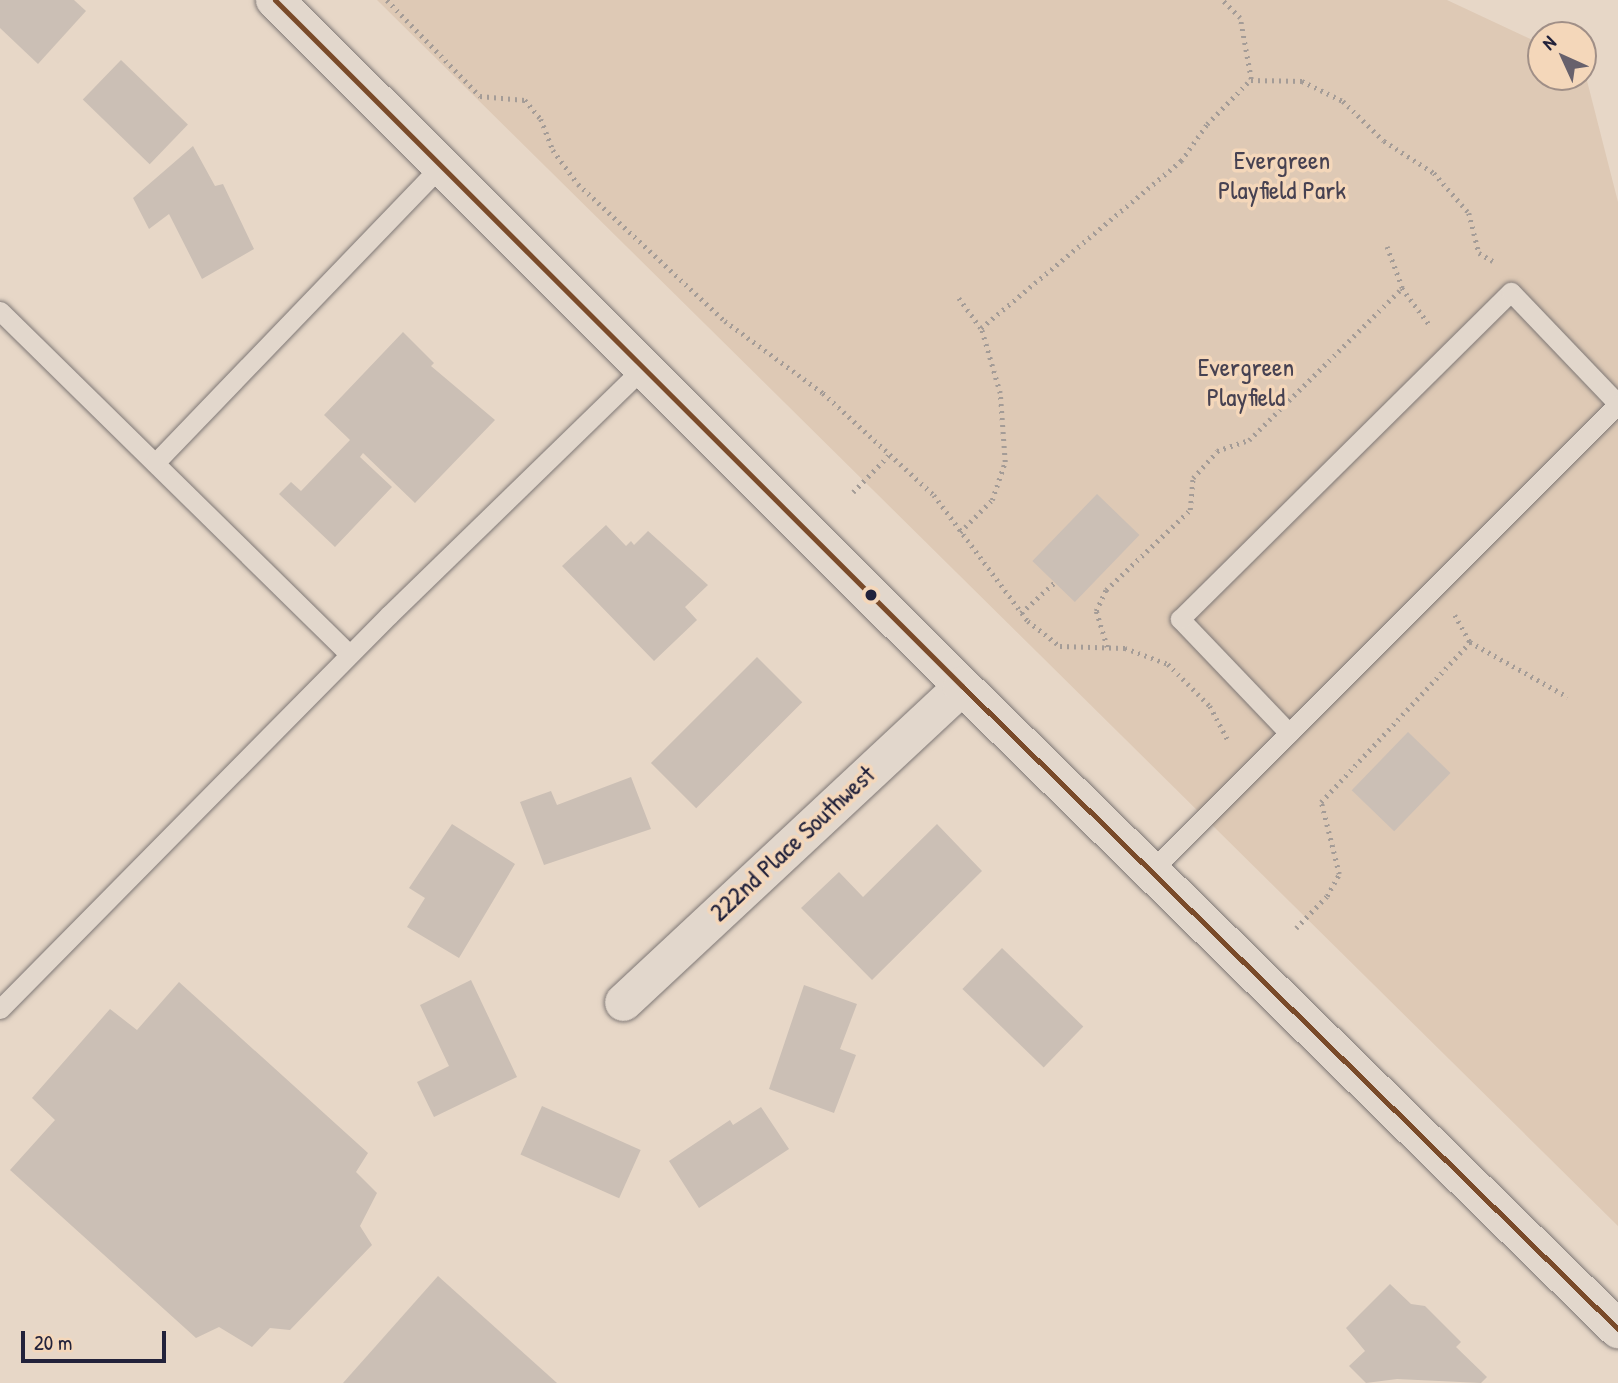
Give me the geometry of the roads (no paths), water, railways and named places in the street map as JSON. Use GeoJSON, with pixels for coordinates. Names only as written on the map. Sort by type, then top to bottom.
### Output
{"type":"FeatureCollection","features":[{"type":"Feature","properties":{"kind":"main road"},"geometry":{"type":"LineString","coordinates":[[275,0],[962,686],[1618,1329]]}},
{"type":"Feature","properties":{"kind":"street","name":"222nd Place Southwest"},"geometry":{"type":"LineString","coordinates":[[623,1002],[962,686]]}},
{"type":"Feature","properties":{"kind":"lane"},"geometry":{"type":"LineString","coordinates":[[155,463],[441,166]]}},
{"type":"Feature","properties":{"kind":"lane"},"geometry":{"type":"LineString","coordinates":[[1150,871],[1289,733],[1618,404],[1511,292],[1180,619],[1289,733]]}},
{"type":"Feature","properties":{"kind":"lane"},"geometry":{"type":"LineString","coordinates":[[0,310],[349,654]]}},
{"type":"Feature","properties":{"kind":"lane"},"geometry":{"type":"LineString","coordinates":[[3,1002],[388,615],[643,368]]}},
{"type":"Feature","properties":{"kind":"park label","name":"Evergreen Playfield Park"},"geometry":{"type":"Point","coordinates":[1282,175]}},
{"type":"Feature","properties":{"kind":"park label","name":"Evergreen Playfield"},"geometry":{"type":"Point","coordinates":[1246,382]}}]}
